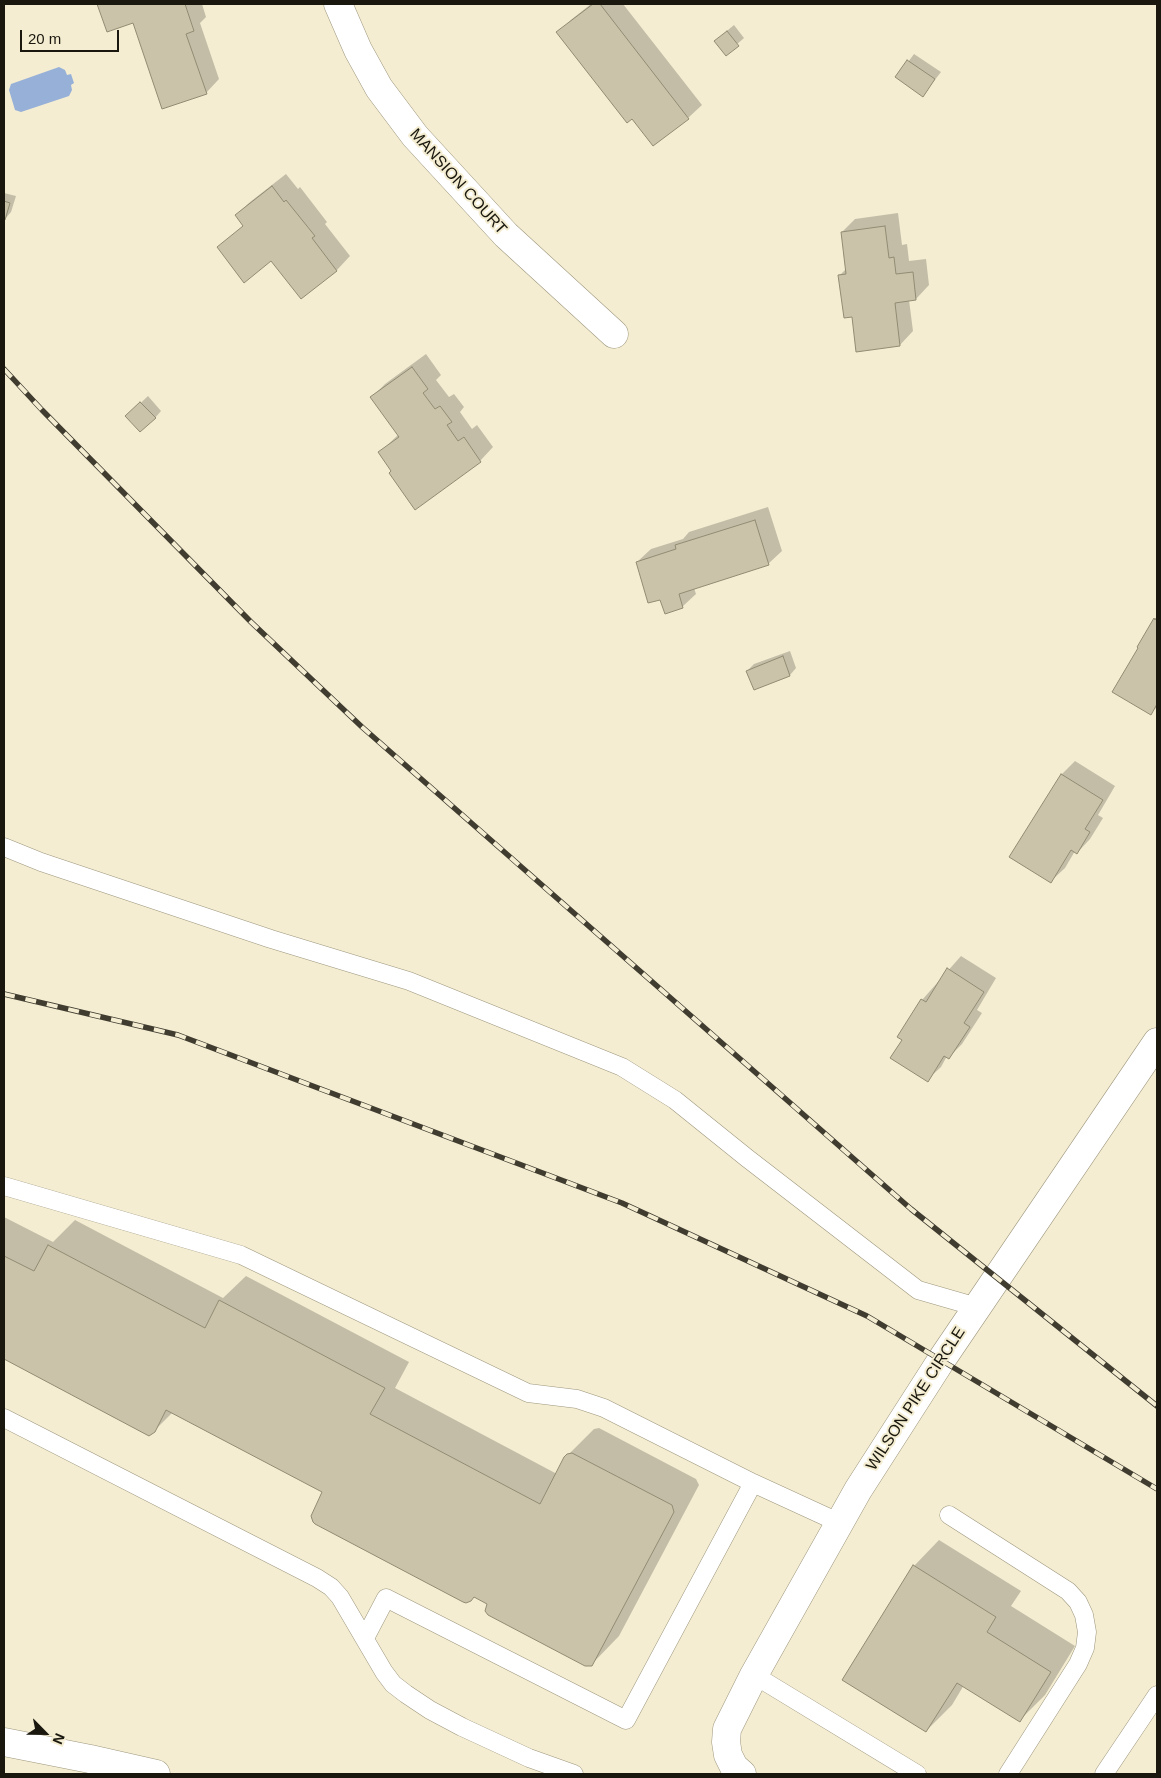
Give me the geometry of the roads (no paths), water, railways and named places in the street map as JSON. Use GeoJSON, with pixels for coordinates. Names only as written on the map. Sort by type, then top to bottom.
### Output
{"type":"FeatureCollection","features":[{"type":"Feature","properties":{"kind":"main road","name":"MANSION COURT"},"geometry":{"type":"LineString","coordinates":[[338,4],[358,50],[379,88],[415,136],[506,235],[614,334]]}},
{"type":"Feature","properties":{"kind":"main road","name":"WILSON PIKE CIRCLE"},"geometry":{"type":"LineString","coordinates":[[742,1774],[734,1767],[728,1754],[726,1742],[727,1729],[754,1675],[858,1490],[977,1307],[1157,1042]]}},
{"type":"Feature","properties":{"kind":"main road"},"geometry":{"type":"LineString","coordinates":[[4,1742],[156,1774]]}},
{"type":"Feature","properties":{"kind":"lane"},"geometry":{"type":"LineString","coordinates":[[4,848],[271,939],[409,981],[622,1067],[676,1100],[747,1158],[918,1290],[977,1307]]}},
{"type":"Feature","properties":{"kind":"lane"},"geometry":{"type":"LineString","coordinates":[[4,1186],[241,1255],[528,1393],[577,1399],[604,1408],[753,1483],[840,1522]]}},
{"type":"Feature","properties":{"kind":"lane"},"geometry":{"type":"LineString","coordinates":[[4,1418],[317,1578],[331,1587],[340,1597],[380,1666],[393,1684],[430,1710],[529,1758],[574,1774]]}},
{"type":"Feature","properties":{"kind":"lane"},"geometry":{"type":"LineString","coordinates":[[365,1638],[386,1598],[626,1720],[753,1483]]}},
{"type":"Feature","properties":{"kind":"lane"},"geometry":{"type":"LineString","coordinates":[[949,1515],[1068,1591],[1078,1602],[1084,1615],[1088,1632],[1085,1648],[1078,1664],[1008,1774]]}},
{"type":"Feature","properties":{"kind":"lane"},"geometry":{"type":"LineString","coordinates":[[754,1675],[917,1774]]}},
{"type":"Feature","properties":{"kind":"lane"},"geometry":{"type":"LineString","coordinates":[[1104,1774],[1157,1695]]}},
{"type":"Feature","properties":{"kind":"water"},"geometry":{"type":"Polygon","coordinates":[[[59,67],[65,70],[67,75],[71,74],[74,83],[71,85],[72,90],[69,96],[21,112],[15,110],[9,90],[11,84],[59,67]]]}},
{"type":"Feature","properties":{"kind":"railway"},"geometry":{"type":"LineString","coordinates":[[4,369],[251,622],[362,727],[911,1209],[1157,1406]]}},
{"type":"Feature","properties":{"kind":"railway"},"geometry":{"type":"LineString","coordinates":[[4,994],[178,1035],[622,1203],[867,1316],[1157,1489]]}}]}
